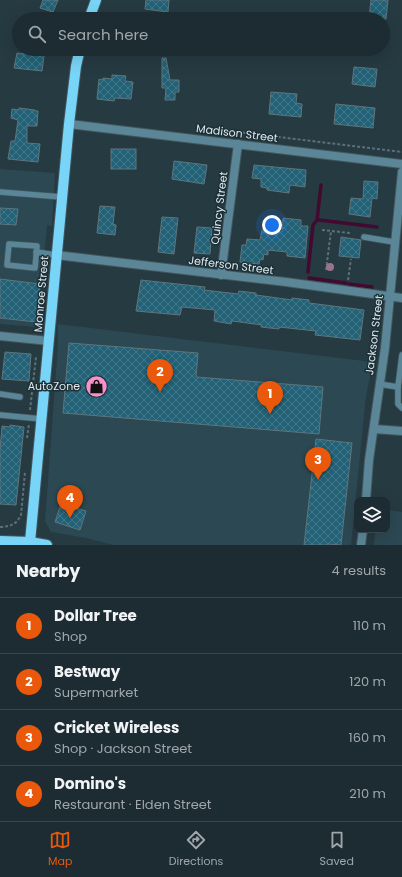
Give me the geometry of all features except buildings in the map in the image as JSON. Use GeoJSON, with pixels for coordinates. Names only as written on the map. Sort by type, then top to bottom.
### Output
{"type":"FeatureCollection","features":[{"type":"Feature","properties":{"kind":"main road"},"geometry":{"type":"LineString","coordinates":[[92,12],[96,0]]}},
{"type":"Feature","properties":{"kind":"main road","name":"Monroe Street"},"geometry":{"type":"LineString","coordinates":[[30,542],[69,124],[78,56]]}},
{"type":"Feature","properties":{"kind":"main road"},"geometry":{"type":"LineString","coordinates":[[0,541],[30,542],[47,545]]}},
{"type":"Feature","properties":{"kind":"street","name":"Madison Street"},"geometry":{"type":"LineString","coordinates":[[69,124],[402,164]]}},
{"type":"Feature","properties":{"kind":"street","name":"Quincy Street"},"geometry":{"type":"LineString","coordinates":[[222,275],[238,144]]}},
{"type":"Feature","properties":{"kind":"street","name":"Jackson Street"},"geometry":{"type":"LineString","coordinates":[[366,497],[379,384],[385,348],[394,242],[402,172]]}},
{"type":"Feature","properties":{"kind":"street","name":"Jefferson Street"},"geometry":{"type":"LineString","coordinates":[[56,255],[402,298]]}},
{"type":"Feature","properties":{"kind":"street"},"geometry":{"type":"LineString","coordinates":[[0,336],[49,341]]}},
{"type":"Feature","properties":{"kind":"street"},"geometry":{"type":"LineString","coordinates":[[374,429],[402,432]]}},
{"type":"Feature","properties":{"kind":"street"},"geometry":{"type":"LineString","coordinates":[[361,545],[363,533]]}},
{"type":"Feature","properties":{"kind":"lane"},"geometry":{"type":"LineString","coordinates":[[0,192],[62,197]]}},
{"type":"Feature","properties":{"kind":"lane"},"geometry":{"type":"LineString","coordinates":[[364,237],[394,242]]}},
{"type":"Feature","properties":{"kind":"lane"},"geometry":{"type":"LineString","coordinates":[[9,244],[37,246],[36,252],[35,268],[7,265],[9,244]]}},
{"type":"Feature","properties":{"kind":"lane"},"geometry":{"type":"LineString","coordinates":[[36,252],[56,255]]}},
{"type":"Feature","properties":{"kind":"lane"},"geometry":{"type":"LineString","coordinates":[[402,355],[398,387],[398,404],[402,408]]}},
{"type":"Feature","properties":{"kind":"lane"},"geometry":{"type":"LineString","coordinates":[[379,384],[398,387]]}},
{"type":"Feature","properties":{"kind":"lane"},"geometry":{"type":"LineString","coordinates":[[0,394],[20,396]]}},
{"type":"Feature","properties":{"kind":"lane"},"geometry":{"type":"LineString","coordinates":[[0,415],[42,419]]}},
{"type":"Feature","properties":{"kind":"path"},"geometry":{"type":"LineString","coordinates":[[238,132],[402,152]]}},
{"type":"Feature","properties":{"kind":"path"},"geometry":{"type":"LineString","coordinates":[[322,230],[350,233]]}},
{"type":"Feature","properties":{"kind":"path"},"geometry":{"type":"LineString","coordinates":[[326,270],[331,231]]}},
{"type":"Feature","properties":{"kind":"path"},"geometry":{"type":"LineString","coordinates":[[348,280],[351,259]]}},
{"type":"Feature","properties":{"kind":"path"},"geometry":{"type":"LineString","coordinates":[[27,438],[36,351]]}},
{"type":"Feature","properties":{"kind":"path"},"geometry":{"type":"LineString","coordinates":[[0,527],[13,525],[18,521],[25,472]]}},
{"type":"Feature","properties":{"kind":"shaded area"},"geometry":{"type":"Polygon","coordinates":[[[0,169],[55,173],[52,226],[47,225],[38,327],[0,324],[0,169]]]}},
{"type":"Feature","properties":{"kind":"shaded area"},"geometry":{"type":"Polygon","coordinates":[[[58,324],[373,362],[366,396],[356,497],[354,497],[351,545],[113,545],[86,538],[51,532],[45,521],[58,345],[58,324]]]}},
{"type":"Feature","properties":{"kind":"shaded area"},"geometry":{"type":"Polygon","coordinates":[[[390,510],[402,512],[402,545],[374,545],[375,533],[390,533],[390,510]]]}},
{"type":"Feature","properties":{"kind":"waterway"},"geometry":{"type":"LineString","coordinates":[[308,272],[313,225],[317,220],[321,185]]}},
{"type":"Feature","properties":{"kind":"waterway"},"geometry":{"type":"LineString","coordinates":[[319,220],[377,227]]}},
{"type":"Feature","properties":{"kind":"waterway"},"geometry":{"type":"LineString","coordinates":[[309,278],[346,283]]}},
{"type":"Feature","properties":{"kind":"waterway"},"geometry":{"type":"LineString","coordinates":[[349,284],[372,287]]}},
{"type":"Feature","properties":{"kind":"place","name":"AutoZone"},"geometry":{"type":"Point","coordinates":[96,386]}},
{"type":"Feature","properties":{"kind":"place","name":"Bestway"},"geometry":{"type":"Point","coordinates":[160,392]}},
{"type":"Feature","properties":{"kind":"place","name":"Dollar Tree"},"geometry":{"type":"Point","coordinates":[270,414]}},
{"type":"Feature","properties":{"kind":"place","name":"Cricket Wireless"},"geometry":{"type":"Point","coordinates":[318,480]}},
{"type":"Feature","properties":{"kind":"place","name":"Domino's"},"geometry":{"type":"Point","coordinates":[70,518]}}]}
